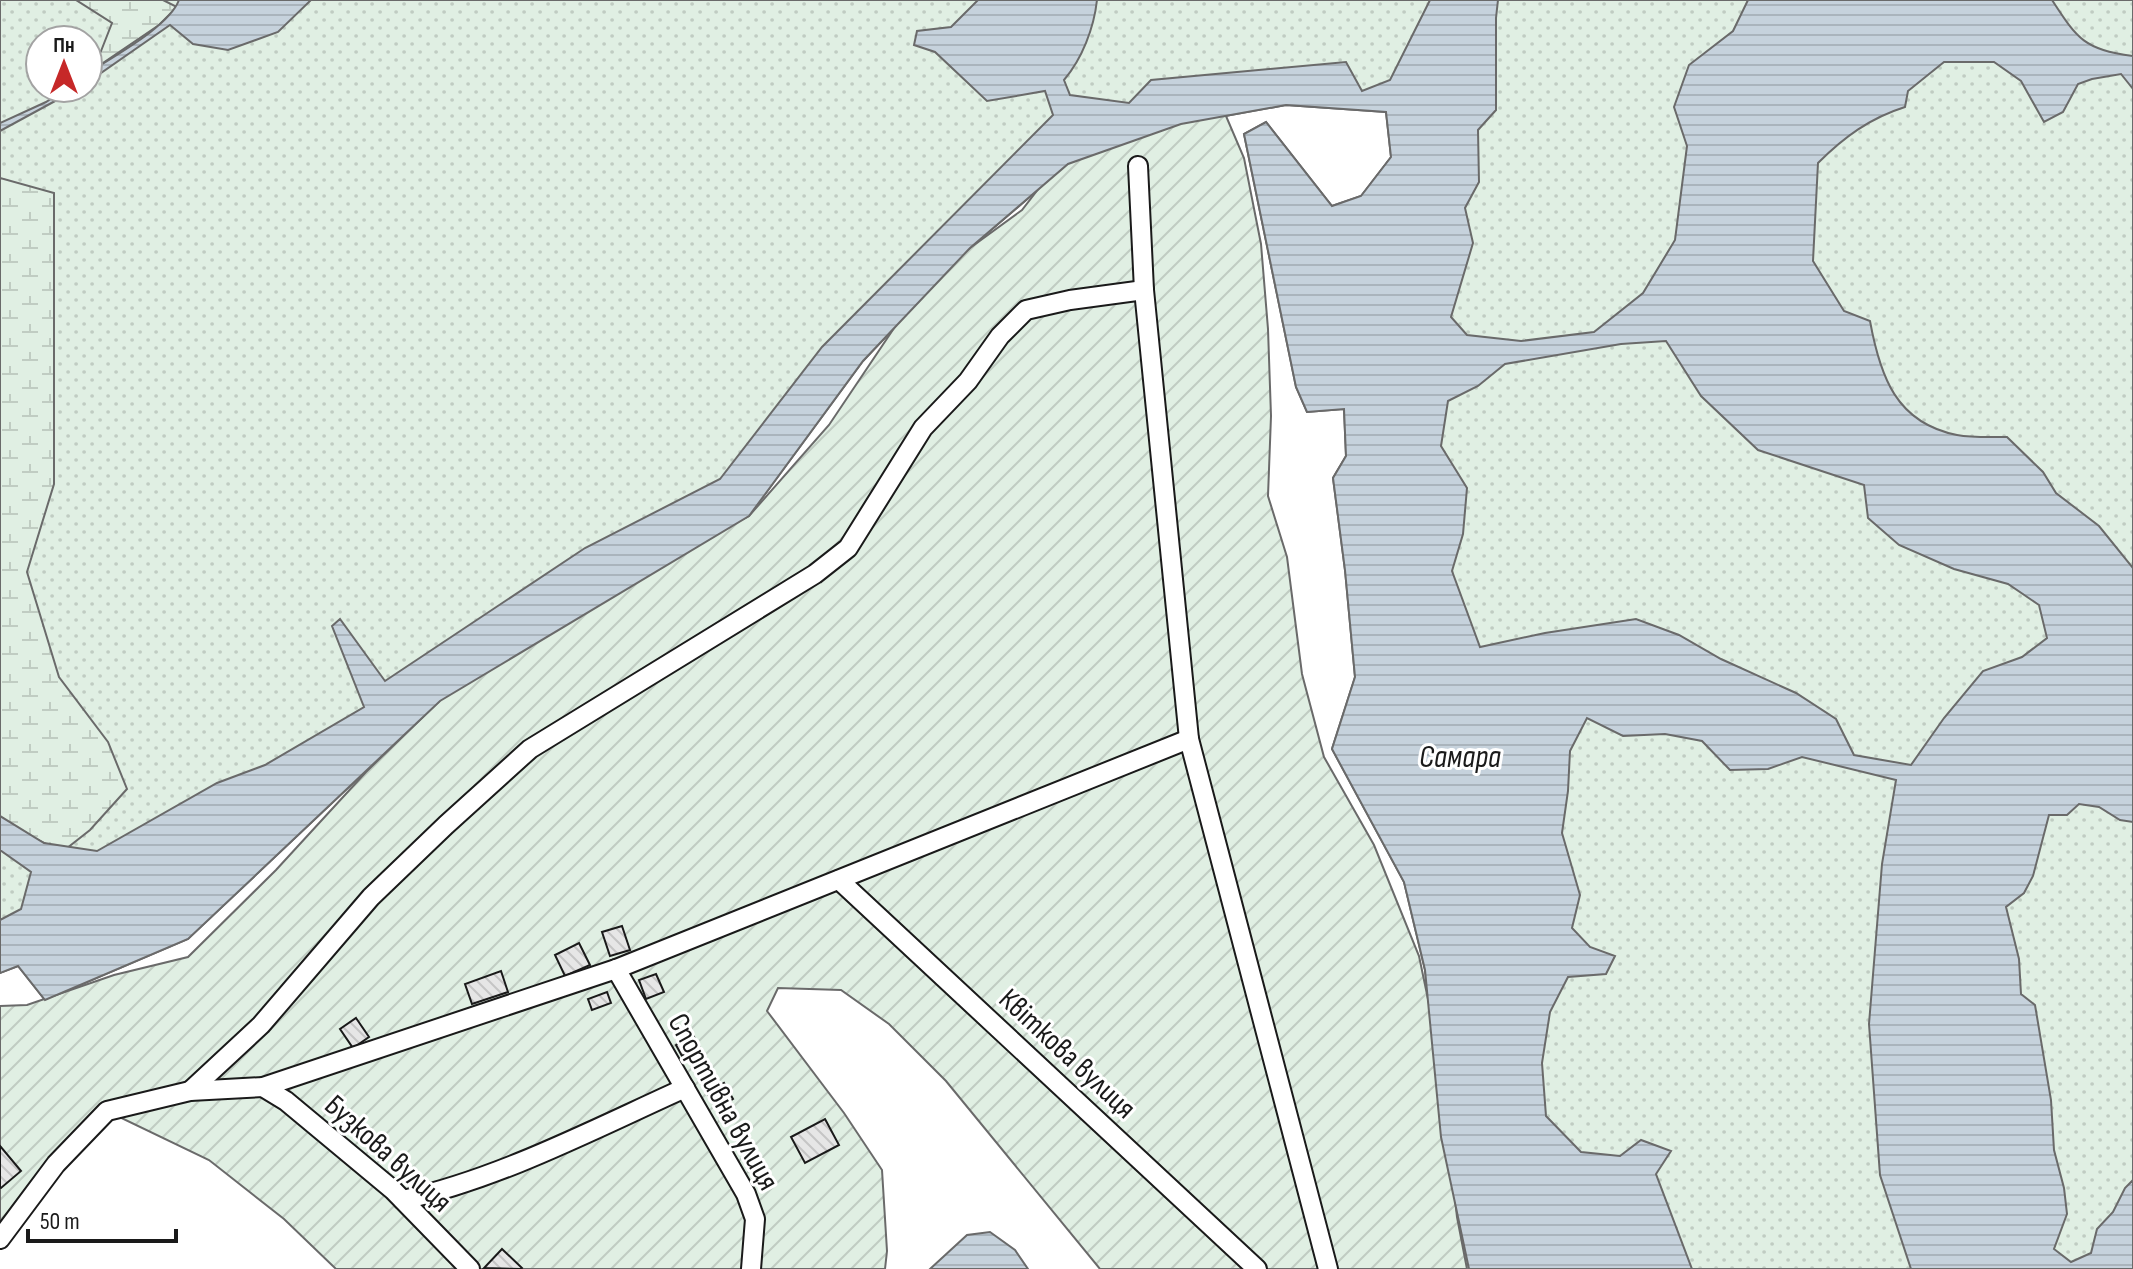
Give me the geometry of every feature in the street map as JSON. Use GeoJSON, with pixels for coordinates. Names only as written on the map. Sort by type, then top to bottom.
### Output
{"type":"FeatureCollection","features":[{"type":"Feature","properties":{"kind":"street"},"geometry":{"type":"LineString","coordinates":[[1138,166],[1144,290],[1189,739],[1328,1269]]}},
{"type":"Feature","properties":{"kind":"street"},"geometry":{"type":"LineString","coordinates":[[190,1091],[261,1025],[371,897],[530,749],[802,583],[848,548],[923,428],[968,381],[1000,336],[1026,310],[1070,300],[1144,290]]}},
{"type":"Feature","properties":{"kind":"street"},"geometry":{"type":"LineString","coordinates":[[0,1239],[56,1164],[107,1111],[190,1091],[263,1087],[616,969],[1189,739]]}},
{"type":"Feature","properties":{"kind":"street","name":"Квіткова вулиця"},"geometry":{"type":"LineString","coordinates":[[839,880],[1257,1269]]}},
{"type":"Feature","properties":{"kind":"street","name":"Спортивна вулиця"},"geometry":{"type":"LineString","coordinates":[[616,969],[746,1194],[755,1219],[751,1269]]}},
{"type":"Feature","properties":{"kind":"street","name":"Бузкова вулиця"},"geometry":{"type":"LineString","coordinates":[[263,1087],[286,1101],[403,1200],[470,1269]]}},
{"type":"Feature","properties":{"kind":"street"},"geometry":{"type":"LineString","coordinates":[[403,1200],[444,1191],[472,1180],[557,1146],[685,1088]]}},
{"type":"Feature","properties":{"kind":"green space"},"geometry":{"type":"Polygon","coordinates":[[[0,0],[2133,0],[2133,1269],[1469,1269],[1441,1137],[1425,970],[1404,882],[1332,749],[1355,677],[1333,478],[1346,456],[1344,409],[1307,412],[1296,387],[1244,134],[1266,122],[1332,206],[1361,196],[1391,157],[1386,112],[1286,105],[1181,124],[1068,164],[970,248],[863,361],[749,516],[440,701],[188,939],[45,1000],[18,966],[0,973],[0,0]]]}},
{"type":"Feature","properties":{"kind":"green space"},"geometry":{"type":"Polygon","coordinates":[[[76,0],[163,0],[177,7],[159,25],[104,62],[104,43],[112,23],[76,0]]]}},
{"type":"Feature","properties":{"kind":"green space"},"geometry":{"type":"Polygon","coordinates":[[[1223,109],[1244,158],[1261,244],[1271,416],[1268,496],[1287,557],[1302,674],[1324,757],[1374,845],[1419,956],[1439,1052],[1457,1217],[1467,1269],[1100,1269],[946,1081],[889,1024],[841,990],[778,988],[767,1011],[844,1113],[882,1170],[887,1251],[885,1269],[336,1269],[284,1219],[209,1160],[107,1111],[0,1239],[0,1006],[27,1005],[114,975],[188,957],[276,870],[366,772],[459,682],[661,562],[749,516],[829,425],[917,294],[970,248],[1022,210],[1060,161],[1223,109]]]}},
{"type":"Feature","properties":{"kind":"green space"},"geometry":{"type":"Polygon","coordinates":[[[0,178],[54,193],[54,484],[27,572],[59,677],[108,742],[127,789],[90,830],[62,852],[0,821],[0,178]]]}},
{"type":"Feature","properties":{"kind":"water"},"geometry":{"type":"Polygon","coordinates":[[[179,0],[311,0],[278,32],[228,50],[193,44],[170,25],[104,71],[104,63],[152,31],[179,0]]]}},
{"type":"Feature","properties":{"kind":"water","name":"Самара"},"geometry":{"type":"Polygon","coordinates":[[[978,0],[1097,0],[1086,43],[1064,80],[1070,95],[1129,103],[1151,80],[1346,62],[1362,91],[1390,80],[1430,0],[1498,0],[1496,110],[1478,130],[1479,182],[1465,208],[1473,243],[1451,317],[1467,335],[1521,341],[1594,332],[1643,293],[1675,240],[1687,146],[1674,107],[1689,65],[1733,31],[1748,0],[2052,0],[2084,40],[2103,50],[2133,56],[2133,89],[2121,74],[2078,84],[2063,112],[2044,122],[2021,81],[1994,62],[1944,62],[1908,91],[1905,107],[1858,129],[1818,163],[1813,261],[1844,311],[1870,321],[1886,378],[1905,408],[1936,429],[1957,435],[2007,437],[2043,472],[2056,493],[2099,526],[2133,568],[2133,822],[2120,820],[2099,807],[2079,804],[2067,815],[2049,815],[2033,876],[2024,893],[2006,907],[2019,959],[2021,994],[2035,1005],[2051,1100],[2054,1150],[2064,1188],[2067,1214],[2054,1249],[2071,1262],[2091,1253],[2097,1229],[2113,1212],[2125,1188],[2133,1180],[2133,1269],[1911,1269],[1880,1175],[1869,1024],[1882,864],[1896,780],[1802,757],[1768,769],[1730,770],[1702,741],[1665,734],[1623,736],[1587,718],[1570,751],[1562,833],[1580,895],[1572,928],[1590,947],[1615,956],[1606,974],[1568,977],[1550,1012],[1542,1063],[1546,1116],[1581,1152],[1620,1156],[1641,1140],[1671,1151],[1656,1174],[1692,1269],[1469,1269],[1441,1137],[1425,970],[1404,882],[1332,749],[1355,677],[1333,478],[1346,456],[1344,409],[1307,412],[1296,387],[1244,134],[1266,122],[1332,206],[1361,196],[1391,157],[1386,112],[1286,105],[1181,124],[1068,164],[970,248],[863,361],[749,516],[440,701],[188,939],[45,1000],[18,966],[0,973],[0,920],[21,909],[31,872],[0,850],[0,816],[44,843],[97,851],[217,783],[265,765],[364,707],[332,626],[340,619],[385,681],[585,548],[720,479],[822,347],[1053,115],[1045,91],[987,101],[935,52],[914,45],[917,31],[951,27],[978,0]],[[1666,341],[1621,344],[1505,364],[1478,386],[1448,401],[1441,446],[1467,488],[1463,534],[1452,571],[1480,647],[1636,619],[1679,635],[1721,659],[1796,693],[1836,719],[1854,755],[1911,765],[1983,671],[2022,657],[2047,638],[2039,605],[2008,584],[1954,569],[1899,545],[1868,518],[1864,485],[1758,450],[1701,396],[1666,341]]]}},
{"type":"Feature","properties":{"kind":"water"},"geometry":{"type":"Polygon","coordinates":[[[42,104],[50,104],[0,131],[0,123],[42,104]]]}},
{"type":"Feature","properties":{"kind":"water"},"geometry":{"type":"Polygon","coordinates":[[[990,1232],[1015,1250],[1028,1269],[930,1269],[967,1235],[990,1232]]]}},
{"type":"Feature","properties":{"kind":"building"},"geometry":{"type":"Polygon","coordinates":[[[622,926],[630,950],[610,956],[602,932],[622,926]]]}},
{"type":"Feature","properties":{"kind":"building"},"geometry":{"type":"Polygon","coordinates":[[[579,943],[590,965],[565,976],[555,955],[579,943]]]}},
{"type":"Feature","properties":{"kind":"building"},"geometry":{"type":"Polygon","coordinates":[[[501,971],[508,992],[472,1004],[465,984],[501,971]]]}},
{"type":"Feature","properties":{"kind":"building"},"geometry":{"type":"Polygon","coordinates":[[[656,974],[664,992],[646,999],[639,980],[656,974]]]}},
{"type":"Feature","properties":{"kind":"building"},"geometry":{"type":"Polygon","coordinates":[[[607,992],[611,1003],[592,1010],[588,999],[607,992]]]}},
{"type":"Feature","properties":{"kind":"building"},"geometry":{"type":"Polygon","coordinates":[[[356,1018],[369,1037],[353,1048],[340,1029],[356,1018]]]}},
{"type":"Feature","properties":{"kind":"building"},"geometry":{"type":"Polygon","coordinates":[[[693,1035],[701,1050],[691,1055],[689,1051],[682,1056],[676,1045],[693,1035]]]}},
{"type":"Feature","properties":{"kind":"building"},"geometry":{"type":"Polygon","coordinates":[[[724,1083],[733,1099],[717,1109],[707,1093],[724,1083]]]}},
{"type":"Feature","properties":{"kind":"building"},"geometry":{"type":"Polygon","coordinates":[[[825,1119],[839,1145],[805,1163],[791,1137],[825,1119]]]}},
{"type":"Feature","properties":{"kind":"building"},"geometry":{"type":"Polygon","coordinates":[[[0,1146],[21,1171],[1,1188],[0,1187],[0,1146]]]}},
{"type":"Feature","properties":{"kind":"building"},"geometry":{"type":"Polygon","coordinates":[[[502,1249],[522,1268],[521,1269],[484,1268],[502,1249]]]}}]}
